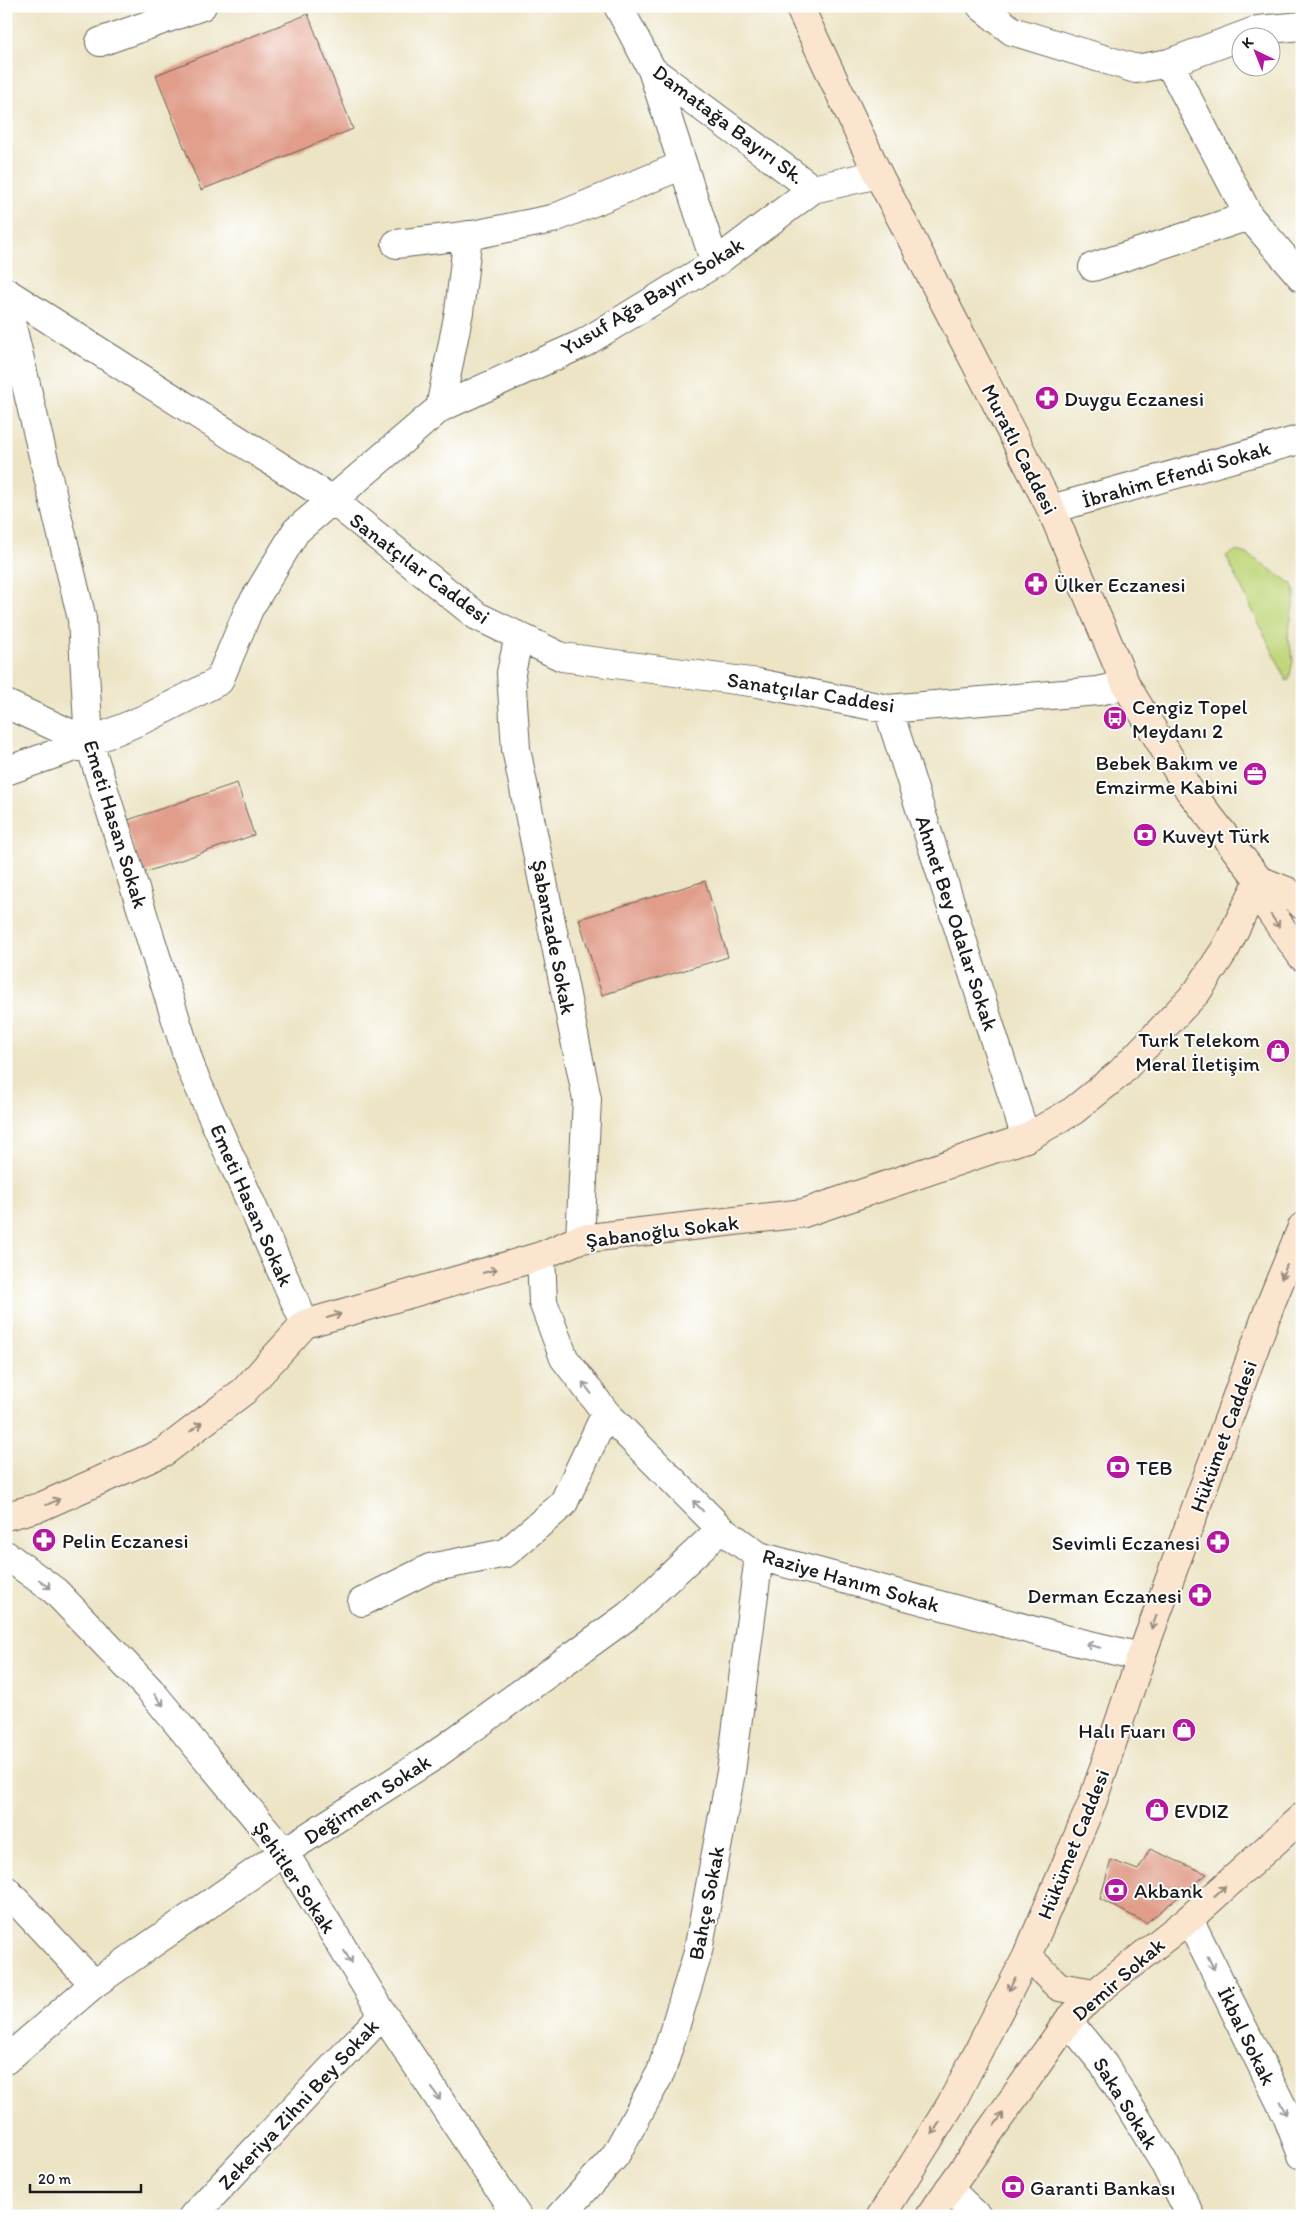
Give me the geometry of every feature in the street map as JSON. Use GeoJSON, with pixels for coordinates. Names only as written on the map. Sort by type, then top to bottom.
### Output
{"type":"FeatureCollection","features":[{"type":"Feature","properties":{"kind":"main road","name":"Muratlı Caddesi"},"geometry":{"type":"LineString","coordinates":[[799,6],[878,174],[1051,509],[1126,685],[1189,790],[1258,880],[1267,908],[1302,957]]}},
{"type":"Feature","properties":{"kind":"main road","name":"Şabanoğlu Sokak"},"geometry":{"type":"LineString","coordinates":[[305,1324],[541,1256],[580,1239],[804,1214],[1026,1138],[1074,1111],[1120,1073],[1197,992],[1226,948],[1258,880]]}},
{"type":"Feature","properties":{"kind":"main road"},"geometry":{"type":"LineString","coordinates":[[1258,880],[1275,884],[1287,891],[1302,905]]}},
{"type":"Feature","properties":{"kind":"main road","name":"Hükümet Caddesi"},"geometry":{"type":"LineString","coordinates":[[881,2216],[951,2104],[1026,1956],[1092,1803],[1141,1657],[1271,1303],[1302,1227]]}},
{"type":"Feature","properties":{"kind":"main road"},"geometry":{"type":"LineString","coordinates":[[6,1516],[40,1507],[164,1452],[244,1391],[305,1324]]}},
{"type":"Feature","properties":{"kind":"main road","name":"Demir Sokak"},"geometry":{"type":"LineString","coordinates":[[930,2216],[1068,2021],[1095,1993],[1189,1919],[1302,1817]]}},
{"type":"Feature","properties":{"kind":"main road"},"geometry":{"type":"LineString","coordinates":[[1026,1956],[1058,1987],[1095,1993]]}},
{"type":"Feature","properties":{"kind":"street"},"geometry":{"type":"LineString","coordinates":[[100,42],[202,6]]}},
{"type":"Feature","properties":{"kind":"street","name":"Damatağa Bayırı Sk."},"geometry":{"type":"LineString","coordinates":[[618,6],[652,70],[813,189]]}},
{"type":"Feature","properties":{"kind":"street"},"geometry":{"type":"LineString","coordinates":[[980,6],[1012,31],[1136,69],[1169,63],[1258,30],[1302,26]]}},
{"type":"Feature","properties":{"kind":"street"},"geometry":{"type":"LineString","coordinates":[[1169,63],[1250,216],[1302,278]]}},
{"type":"Feature","properties":{"kind":"street"},"geometry":{"type":"LineString","coordinates":[[652,70],[715,263]]}},
{"type":"Feature","properties":{"kind":"street"},"geometry":{"type":"LineString","coordinates":[[396,244],[468,235],[552,219],[682,165]]}},
{"type":"Feature","properties":{"kind":"street","name":"Yusuf Ağa Bayırı Sokak"},"geometry":{"type":"LineString","coordinates":[[6,771],[89,742],[149,717],[219,681],[249,609],[296,531],[331,499],[440,408],[584,343],[715,263],[813,189],[878,174]]}},
{"type":"Feature","properties":{"kind":"street"},"geometry":{"type":"LineString","coordinates":[[1093,267],[1250,216]]}},
{"type":"Feature","properties":{"kind":"street"},"geometry":{"type":"LineString","coordinates":[[440,408],[458,312],[468,235]]}},
{"type":"Feature","properties":{"kind":"street","name":"Sanatçılar Caddesi"},"geometry":{"type":"LineString","coordinates":[[6,292],[331,499],[476,616],[562,657],[758,683],[888,709],[1098,691],[1126,685]]}},
{"type":"Feature","properties":{"kind":"street","name":"Emeti Hasan Sokak"},"geometry":{"type":"LineString","coordinates":[[6,301],[82,619],[89,742],[192,1071],[305,1324]]}},
{"type":"Feature","properties":{"kind":"street","name":"İbrahim Efendi Sokak"},"geometry":{"type":"LineString","coordinates":[[1051,509],[1302,439]]}},
{"type":"Feature","properties":{"kind":"street","name":"Şabanzade Sokak"},"geometry":{"type":"LineString","coordinates":[[519,636],[511,673],[516,749],[587,1099],[580,1239]]}},
{"type":"Feature","properties":{"kind":"street"},"geometry":{"type":"LineString","coordinates":[[6,704],[89,742]]}},
{"type":"Feature","properties":{"kind":"street","name":"Ahmet Bey Odalar Sokak"},"geometry":{"type":"LineString","coordinates":[[888,709],[1026,1138]]}},
{"type":"Feature","properties":{"kind":"street","name":"Raziye Hanım Sokak"},"geometry":{"type":"LineString","coordinates":[[541,1256],[543,1302],[564,1358],[606,1413],[720,1529],[759,1556],[1052,1636],[1141,1657]]}},
{"type":"Feature","properties":{"kind":"street"},"geometry":{"type":"LineString","coordinates":[[362,1602],[430,1568],[506,1553],[563,1504],[606,1413]]}},
{"type":"Feature","properties":{"kind":"street","name":"Değirmen Sokak"},"geometry":{"type":"LineString","coordinates":[[6,2060],[94,1984],[284,1852],[432,1758],[628,1615],[720,1529]]}},
{"type":"Feature","properties":{"kind":"street","name":"Şehitler Sokak"},"geometry":{"type":"LineString","coordinates":[[6,1555],[55,1591],[150,1690],[284,1852],[383,2014],[517,2216]]}},
{"type":"Feature","properties":{"kind":"street","name":"Bahçe Sokak"},"geometry":{"type":"LineString","coordinates":[[561,2216],[615,2156],[661,2072],[697,1956],[731,1772],[759,1556]]}},
{"type":"Feature","properties":{"kind":"street"},"geometry":{"type":"LineString","coordinates":[[6,1890],[94,1984]]}},
{"type":"Feature","properties":{"kind":"street","name":"İkbal Sokak"},"geometry":{"type":"LineString","coordinates":[[1189,1919],[1287,2116],[1302,2155]]}},
{"type":"Feature","properties":{"kind":"street","name":"Zekeriya Zihni Bey Sokak"},"geometry":{"type":"LineString","coordinates":[[193,2216],[383,2014]]}},
{"type":"Feature","properties":{"kind":"street","name":"Saka Sokak"},"geometry":{"type":"LineString","coordinates":[[1068,2021],[1104,2066],[1163,2162],[1191,2216]]}},
{"type":"Feature","properties":{"kind":"street"},"geometry":{"type":"LineString","coordinates":[[949,2189],[977,2216]]}},
{"type":"Feature","properties":{"kind":"green space"},"geometry":{"type":"Polygon","coordinates":[[[1236,551],[1247,554],[1292,584],[1295,594],[1288,636],[1293,660],[1289,680],[1287,681],[1226,556],[1236,551]]]}},
{"type":"Feature","properties":{"kind":"building"},"geometry":{"type":"Polygon","coordinates":[[[308,14],[353,129],[201,190],[156,75],[308,14]]]}},
{"type":"Feature","properties":{"kind":"building"},"geometry":{"type":"Polygon","coordinates":[[[237,783],[254,835],[143,873],[125,821],[237,783]]]}},
{"type":"Feature","properties":{"kind":"building"},"geometry":{"type":"Polygon","coordinates":[[[705,881],[728,957],[602,995],[579,919],[705,881]]]}},
{"type":"Feature","properties":{"kind":"building"},"geometry":{"type":"Polygon","coordinates":[[[1150,1849],[1207,1874],[1146,1923],[1100,1899],[1111,1860],[1138,1870],[1150,1849]]]}},
{"type":"Feature","properties":{"kind":"place","name":"Duygu Eczanesi"},"geometry":{"type":"Point","coordinates":[1047,398]}},
{"type":"Feature","properties":{"kind":"place","name":"Ülker Eczanesi"},"geometry":{"type":"Point","coordinates":[1036,584]}},
{"type":"Feature","properties":{"kind":"place","name":"Cengiz Topel Meydanı 2"},"geometry":{"type":"Point","coordinates":[1115,718]}},
{"type":"Feature","properties":{"kind":"place","name":"Bebek Bakım ve Emzirme Kabini"},"geometry":{"type":"Point","coordinates":[1255,774]}},
{"type":"Feature","properties":{"kind":"place","name":"Kuveyt Türk"},"geometry":{"type":"Point","coordinates":[1145,835]}},
{"type":"Feature","properties":{"kind":"place","name":"Turk Telekom Meral İletişim"},"geometry":{"type":"Point","coordinates":[1278,1051]}},
{"type":"Feature","properties":{"kind":"place","name":"TEB"},"geometry":{"type":"Point","coordinates":[1118,1467]}},
{"type":"Feature","properties":{"kind":"place","name":"Pelin Eczanesi"},"geometry":{"type":"Point","coordinates":[44,1540]}},
{"type":"Feature","properties":{"kind":"place","name":"Sevimli Eczanesi"},"geometry":{"type":"Point","coordinates":[1218,1542]}},
{"type":"Feature","properties":{"kind":"place","name":"Derman Eczanesi"},"geometry":{"type":"Point","coordinates":[1200,1595]}},
{"type":"Feature","properties":{"kind":"place","name":"Halı Fuarı"},"geometry":{"type":"Point","coordinates":[1184,1730]}},
{"type":"Feature","properties":{"kind":"place","name":"EVDIZ"},"geometry":{"type":"Point","coordinates":[1157,1810]}},
{"type":"Feature","properties":{"kind":"place","name":"Akbank"},"geometry":{"type":"Point","coordinates":[1116,1890]}},
{"type":"Feature","properties":{"kind":"place","name":"Garanti Bankası"},"geometry":{"type":"Point","coordinates":[1013,2187]}}]}
